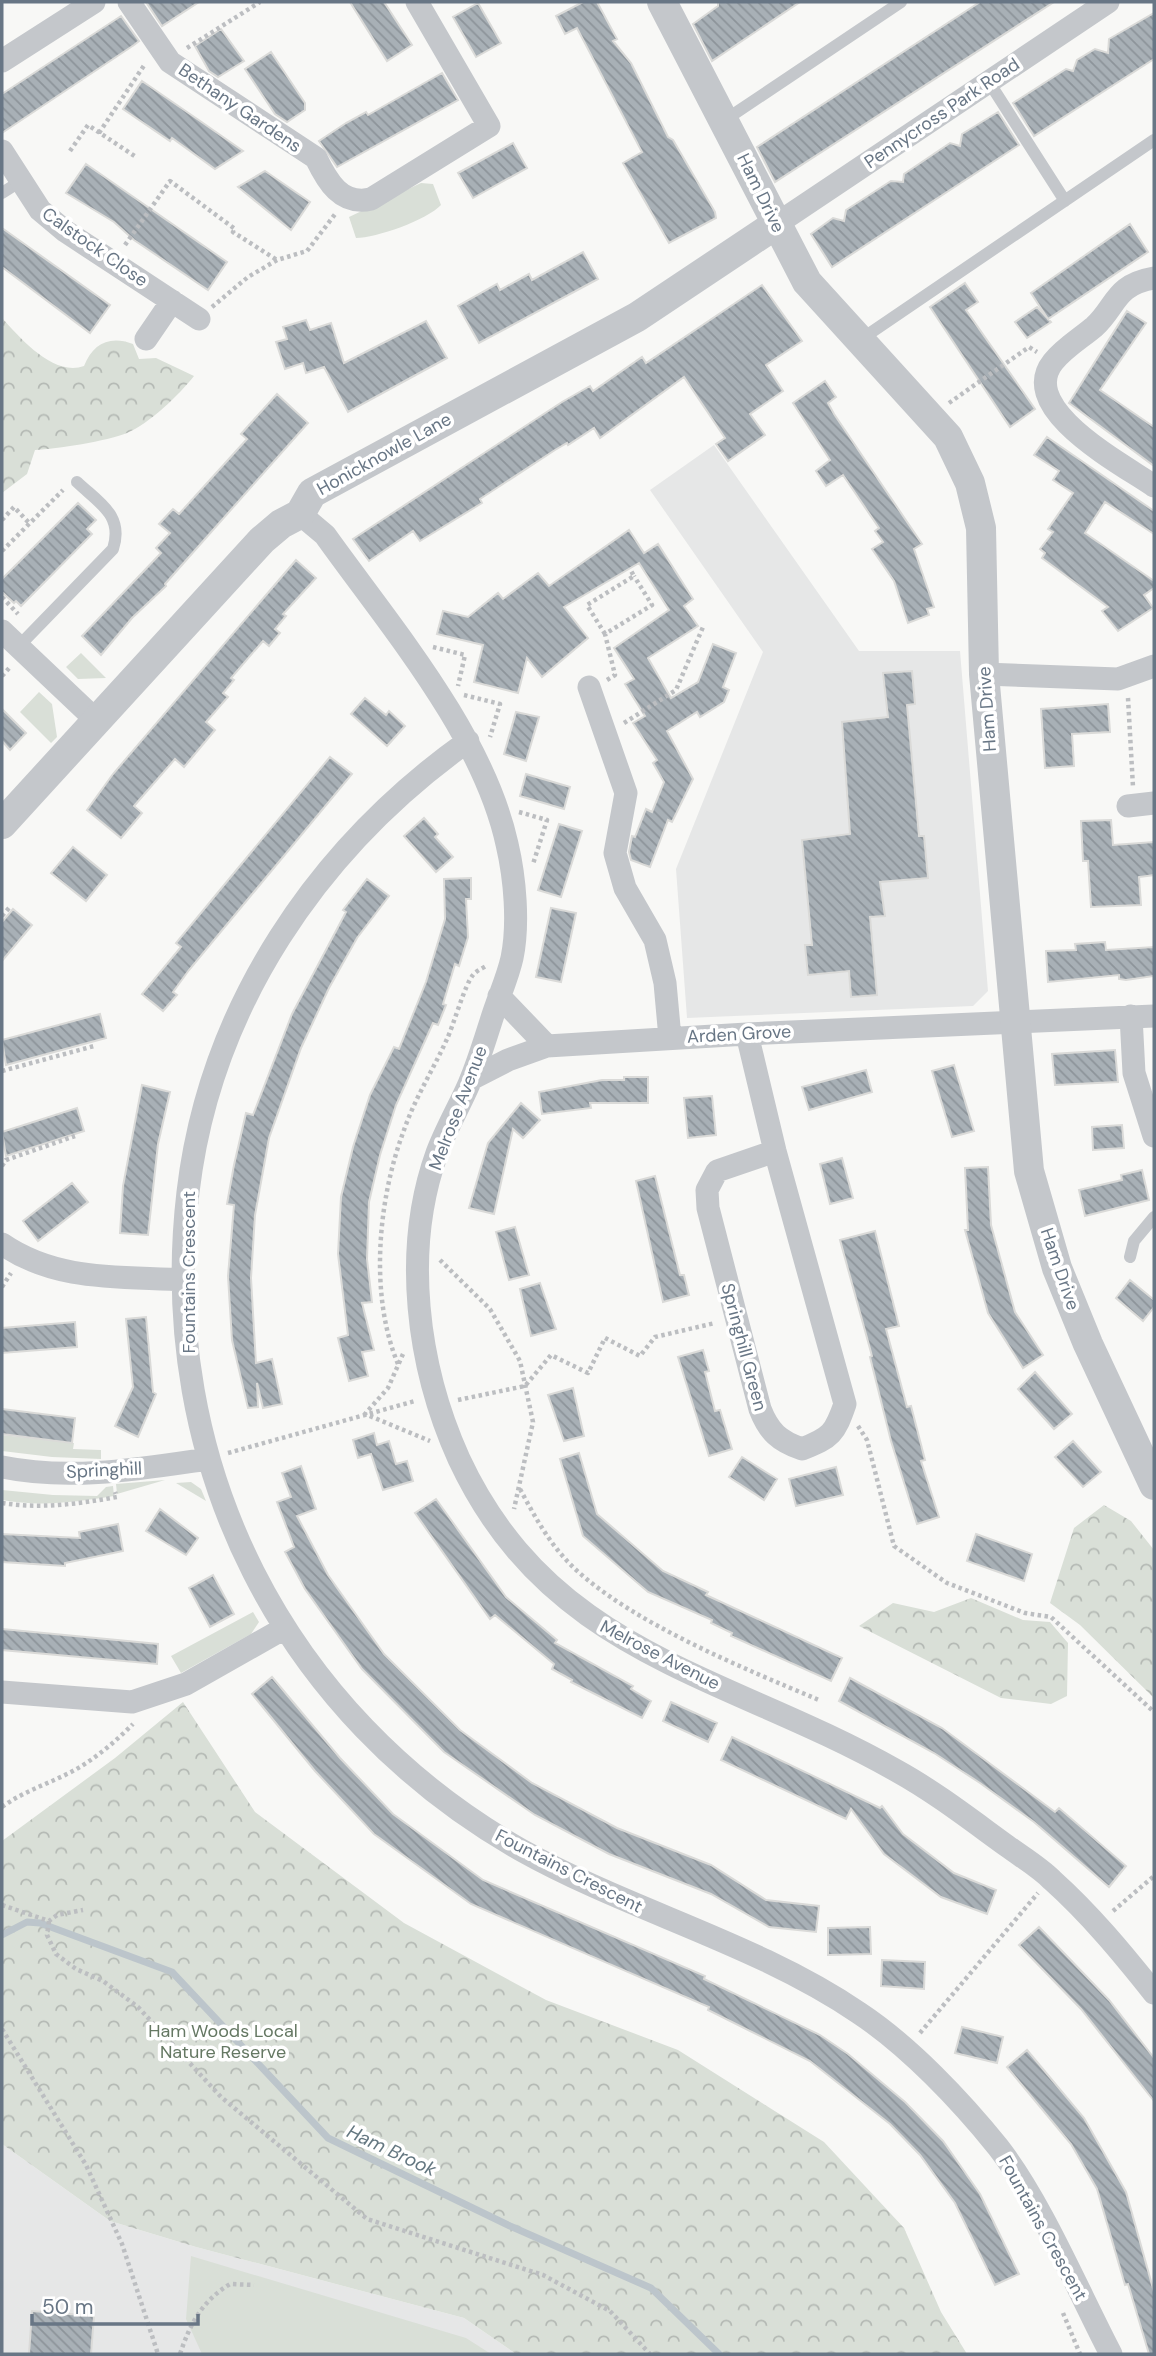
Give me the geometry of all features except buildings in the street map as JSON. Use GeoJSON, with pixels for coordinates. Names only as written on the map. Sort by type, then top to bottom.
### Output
{"type":"FeatureCollection","features":[{"type":"Feature","properties":{"kind":"street"},"geometry":{"type":"LineString","coordinates":[[2,61],[94,2]]}},
{"type":"Feature","properties":{"kind":"street","name":"Bethany Gardens"},"geometry":{"type":"LineString","coordinates":[[129,2],[163,52],[316,158],[326,179],[339,195],[345,197]]}},
{"type":"Feature","properties":{"kind":"street"},"geometry":{"type":"LineString","coordinates":[[345,197],[362,201],[370,199],[489,126],[417,2]]}},
{"type":"Feature","properties":{"kind":"street","name":"Pennycross Park Road"},"geometry":{"type":"LineString","coordinates":[[775,225],[1108,2]]}},
{"type":"Feature","properties":{"kind":"street","name":"Ham Drive"},"geometry":{"type":"LineString","coordinates":[[668,4],[775,225],[807,282],[948,437],[970,483],[981,528],[984,674],[1029,1171],[1057,1268],[1088,1344],[1145,1443],[1154,1485]]}},
{"type":"Feature","properties":{"kind":"street","name":"Calstock Close"},"geometry":{"type":"LineString","coordinates":[[2,151],[11,187],[65,231],[199,319]]}},
{"type":"Feature","properties":{"kind":"street","name":"Honicknowle Lane"},"geometry":{"type":"LineString","coordinates":[[2,824],[98,722],[140,670],[262,540],[281,524],[300,514],[312,493],[637,317],[775,225]]}},
{"type":"Feature","properties":{"kind":"street"},"geometry":{"type":"LineString","coordinates":[[1154,278],[1144,280],[1116,296],[1097,324],[1051,363],[1046,383],[1051,405],[1064,424],[1154,486]]}},
{"type":"Feature","properties":{"kind":"street"},"geometry":{"type":"LineString","coordinates":[[146,339],[172,301]]}},
{"type":"Feature","properties":{"kind":"street","name":"Melrose Avenue"},"geometry":{"type":"LineString","coordinates":[[300,514],[325,535],[468,741],[494,795],[508,846],[514,897],[513,956],[471,1079],[437,1153],[417,1252],[422,1323],[438,1400],[457,1451],[488,1510],[523,1559],[559,1595],[607,1631],[672,1665],[898,1771],[971,1819],[1051,1878],[1096,1925],[1154,1993]]}},
{"type":"Feature","properties":{"kind":"street"},"geometry":{"type":"LineString","coordinates":[[10,639],[98,722]]}},
{"type":"Feature","properties":{"kind":"street"},"geometry":{"type":"LineString","coordinates":[[984,674],[1118,679],[1154,666]]}},
{"type":"Feature","properties":{"kind":"street"},"geometry":{"type":"LineString","coordinates":[[589,687],[626,793],[615,853],[625,888],[655,940],[665,983],[670,1038]]}},
{"type":"Feature","properties":{"kind":"street","name":"Fountains Crescent"},"geometry":{"type":"LineString","coordinates":[[468,741],[429,768],[352,841],[305,896],[262,966],[234,1023],[211,1085],[192,1153],[186,1210],[186,1332],[192,1390],[207,1459],[230,1525],[256,1581],[283,1629],[335,1698],[385,1748],[453,1807],[521,1849],[599,1890],[799,1978],[860,2013],[906,2050],[999,2149],[1033,2204],[1111,2354]]}},
{"type":"Feature","properties":{"kind":"street"},"geometry":{"type":"LineString","coordinates":[[499,996],[547,1046]]}},
{"type":"Feature","properties":{"kind":"street"},"geometry":{"type":"LineString","coordinates":[[1131,1016],[1134,1073],[1154,1136]]}},
{"type":"Feature","properties":{"kind":"street","name":"Arden Grove"},"geometry":{"type":"LineString","coordinates":[[471,1079],[508,1059],[547,1046],[747,1034],[1154,1016]]}},
{"type":"Feature","properties":{"kind":"street"},"geometry":{"type":"LineString","coordinates":[[747,1034],[775,1151],[845,1404]]}},
{"type":"Feature","properties":{"kind":"street","name":"Springhill Green"},"geometry":{"type":"LineString","coordinates":[[775,1151],[717,1171],[707,1190],[708,1208],[760,1409],[767,1428],[782,1442],[802,1449],[822,1441],[836,1430],[845,1404]]}},
{"type":"Feature","properties":{"kind":"street"},"geometry":{"type":"LineString","coordinates":[[2,1244],[25,1260],[62,1273],[185,1280]]}},
{"type":"Feature","properties":{"kind":"street","name":"Springhill"},"geometry":{"type":"LineString","coordinates":[[2,1467],[26,1472],[110,1473],[207,1459]]}},
{"type":"Feature","properties":{"kind":"street"},"geometry":{"type":"LineString","coordinates":[[2,1692],[132,1702],[186,1684],[283,1629]]}},
{"type":"Feature","properties":{"kind":"lane"},"geometry":{"type":"LineString","coordinates":[[724,120],[901,2]]}},
{"type":"Feature","properties":{"kind":"lane"},"geometry":{"type":"LineString","coordinates":[[989,82],[1065,201]]}},
{"type":"Feature","properties":{"kind":"lane"},"geometry":{"type":"LineString","coordinates":[[859,341],[1154,140]]}},
{"type":"Feature","properties":{"kind":"lane"},"geometry":{"type":"LineString","coordinates":[[10,639],[113,549],[118,533],[114,517],[77,482]]}},
{"type":"Feature","properties":{"kind":"lane"},"geometry":{"type":"LineString","coordinates":[[1130,1257],[1134,1241],[1154,1217]]}},
{"type":"Feature","properties":{"kind":"path"},"geometry":{"type":"LineString","coordinates":[[99,133],[163,52],[260,2]]}},
{"type":"Feature","properties":{"kind":"path"},"geometry":{"type":"LineString","coordinates":[[70,151],[88,125],[136,156]]}},
{"type":"Feature","properties":{"kind":"path"},"geometry":{"type":"LineString","coordinates":[[136,230],[170,181],[235,229],[233,233],[277,260]]}},
{"type":"Feature","properties":{"kind":"path"},"geometry":{"type":"LineString","coordinates":[[199,319],[248,277],[277,260],[307,251],[331,222],[345,197]]}},
{"type":"Feature","properties":{"kind":"path"},"geometry":{"type":"LineString","coordinates":[[930,416],[1029,347],[1051,363]]}},
{"type":"Feature","properties":{"kind":"path"},"geometry":{"type":"LineString","coordinates":[[2,551],[72,481],[77,482]]}},
{"type":"Feature","properties":{"kind":"path"},"geometry":{"type":"LineString","coordinates":[[2,520],[14,507],[30,524]]}},
{"type":"Feature","properties":{"kind":"path"},"geometry":{"type":"LineString","coordinates":[[605,634],[652,605],[630,569]]}},
{"type":"Feature","properties":{"kind":"path"},"geometry":{"type":"LineString","coordinates":[[589,687],[615,675],[605,634],[587,605],[634,576]]}},
{"type":"Feature","properties":{"kind":"path"},"geometry":{"type":"LineString","coordinates":[[2,597],[27,623]]}},
{"type":"Feature","properties":{"kind":"path"},"geometry":{"type":"LineString","coordinates":[[606,735],[676,690],[703,628]]}},
{"type":"Feature","properties":{"kind":"path"},"geometry":{"type":"LineString","coordinates":[[1127,677],[1139,805]]}},
{"type":"Feature","properties":{"kind":"path"},"geometry":{"type":"LineString","coordinates":[[2,916],[9,908]]}},
{"type":"Feature","properties":{"kind":"path"},"geometry":{"type":"LineString","coordinates":[[2,1071],[94,1046]]}},
{"type":"Feature","properties":{"kind":"path"},"geometry":{"type":"LineString","coordinates":[[2,1166],[5,1160],[75,1136]]}},
{"type":"Feature","properties":{"kind":"path"},"geometry":{"type":"LineString","coordinates":[[417,1252],[442,1261],[490,1308],[520,1361],[533,1422],[520,1489],[504,1532]]}},
{"type":"Feature","properties":{"kind":"path"},"geometry":{"type":"LineString","coordinates":[[207,1459],[365,1414],[525,1385],[551,1355],[588,1373],[605,1338],[640,1356],[655,1337],[736,1318]]}},
{"type":"Feature","properties":{"kind":"path"},"geometry":{"type":"LineString","coordinates":[[365,1414],[388,1388],[422,1323]]}},
{"type":"Feature","properties":{"kind":"path"},"geometry":{"type":"LineString","coordinates":[[845,1404],[867,1440],[894,1546],[947,1583],[1025,1613],[1051,1618],[1154,1712]]}},
{"type":"Feature","properties":{"kind":"path"},"geometry":{"type":"LineString","coordinates":[[365,1414],[457,1451]]}},
{"type":"Feature","properties":{"kind":"path"},"geometry":{"type":"LineString","coordinates":[[520,1489],[555,1547],[604,1592],[724,1658],[819,1700]]}},
{"type":"Feature","properties":{"kind":"path"},"geometry":{"type":"LineString","coordinates":[[2,1503],[24,1506],[61,1505],[117,1497]]}},
{"type":"Feature","properties":{"kind":"path"},"geometry":{"type":"LineString","coordinates":[[2,1807],[42,1783],[71,1772],[114,1743],[138,1719]]}},
{"type":"Feature","properties":{"kind":"path"},"geometry":{"type":"LineString","coordinates":[[1096,1925],[1154,1876]]}},
{"type":"Feature","properties":{"kind":"path"},"geometry":{"type":"LineString","coordinates":[[906,2050],[1051,1878]]}},
{"type":"Feature","properties":{"kind":"path"},"geometry":{"type":"LineString","coordinates":[[2,1905],[48,1921],[83,1910]]}},
{"type":"Feature","properties":{"kind":"path"},"geometry":{"type":"LineString","coordinates":[[48,1921],[47,1935],[56,1954],[76,1969],[103,1981],[138,2007],[221,2097],[367,2219],[543,2275],[610,2311],[650,2354]]}},
{"type":"Feature","properties":{"kind":"path"},"geometry":{"type":"LineString","coordinates":[[2,2029],[86,2165],[122,2245],[158,2354]]}},
{"type":"Feature","properties":{"kind":"path"},"geometry":{"type":"LineString","coordinates":[[180,2354],[189,2326],[204,2304],[230,2284],[254,2286]]}},
{"type":"Feature","properties":{"kind":"shaded area"},"geometry":{"type":"Polygon","coordinates":[[[714,445],[859,651],[960,651],[988,991],[973,1006],[687,1018],[676,869],[763,652],[650,490],[714,445]]]}},
{"type":"Feature","properties":{"kind":"shaded area"},"geometry":{"type":"Polygon","coordinates":[[[2,2144],[110,2221],[196,2247],[464,2318],[516,2354],[2,2354],[2,2144]]]}},
{"type":"Feature","properties":{"kind":"green space"},"geometry":{"type":"Polygon","coordinates":[[[421,183],[433,184],[441,205],[434,211],[401,227],[356,238],[349,217],[421,183]]]}},
{"type":"Feature","properties":{"kind":"green space"},"geometry":{"type":"Polygon","coordinates":[[[2,318],[39,354],[61,366],[84,366],[92,352],[103,343],[124,341],[133,344],[139,359],[156,358],[194,376],[163,408],[136,429],[107,439],[35,450],[27,474],[2,493],[2,318]]]}},
{"type":"Feature","properties":{"kind":"green space"},"geometry":{"type":"Polygon","coordinates":[[[81,653],[106,678],[78,679],[66,667],[81,653]]]}},
{"type":"Feature","properties":{"kind":"green space"},"geometry":{"type":"Polygon","coordinates":[[[39,692],[52,704],[57,737],[51,743],[20,712],[39,692]]]}},
{"type":"Feature","properties":{"kind":"green space"},"geometry":{"type":"Polygon","coordinates":[[[2,1435],[74,1443],[73,1449],[101,1450],[101,1459],[2,1451],[2,1435]]]}},
{"type":"Feature","properties":{"kind":"green space"},"geometry":{"type":"Polygon","coordinates":[[[165,1480],[117,1494],[116,1484],[165,1480]]]}},
{"type":"Feature","properties":{"kind":"green space"},"geometry":{"type":"Polygon","coordinates":[[[191,1482],[201,1489],[206,1501],[176,1483],[191,1482]]]}},
{"type":"Feature","properties":{"kind":"green space"},"geometry":{"type":"Polygon","coordinates":[[[113,1486],[114,1496],[86,1500],[44,1503],[2,1500],[2,1490],[97,1496],[106,1487],[113,1486]]]}},
{"type":"Feature","properties":{"kind":"green space"},"geometry":{"type":"Polygon","coordinates":[[[1104,1505],[1131,1521],[1154,1550],[1154,1698],[1080,1625],[1050,1603],[1074,1528],[1104,1505]]]}},
{"type":"Feature","properties":{"kind":"green space"},"geometry":{"type":"Polygon","coordinates":[[[971,1598],[1023,1620],[1050,1622],[1068,1643],[1067,1696],[1051,1704],[1001,1698],[859,1626],[893,1603],[934,1612],[971,1598]]]}},
{"type":"Feature","properties":{"kind":"green space"},"geometry":{"type":"Polygon","coordinates":[[[253,1612],[259,1622],[251,1634],[181,1673],[171,1656],[253,1612]]]}},
{"type":"Feature","properties":{"kind":"green space","name":"Ham Woods Local Nature Reserve"},"geometry":{"type":"Polygon","coordinates":[[[183,1702],[255,1812],[404,1923],[546,2000],[678,2050],[824,2142],[904,2228],[941,2312],[967,2354],[516,2354],[464,2318],[196,2247],[110,2221],[2,2144],[2,1841],[115,1758],[183,1702]]]}},
{"type":"Feature","properties":{"kind":"green space"},"geometry":{"type":"Polygon","coordinates":[[[191,2256],[466,2338],[491,2354],[202,2354],[186,2319],[191,2256]]]}},
{"type":"Feature","properties":{"kind":"waterway","name":"Ham Brook"},"geometry":{"type":"LineString","coordinates":[[2,1935],[27,1922],[40,1923],[172,1972],[328,2138],[510,2226],[651,2288],[719,2354]]}}]}
